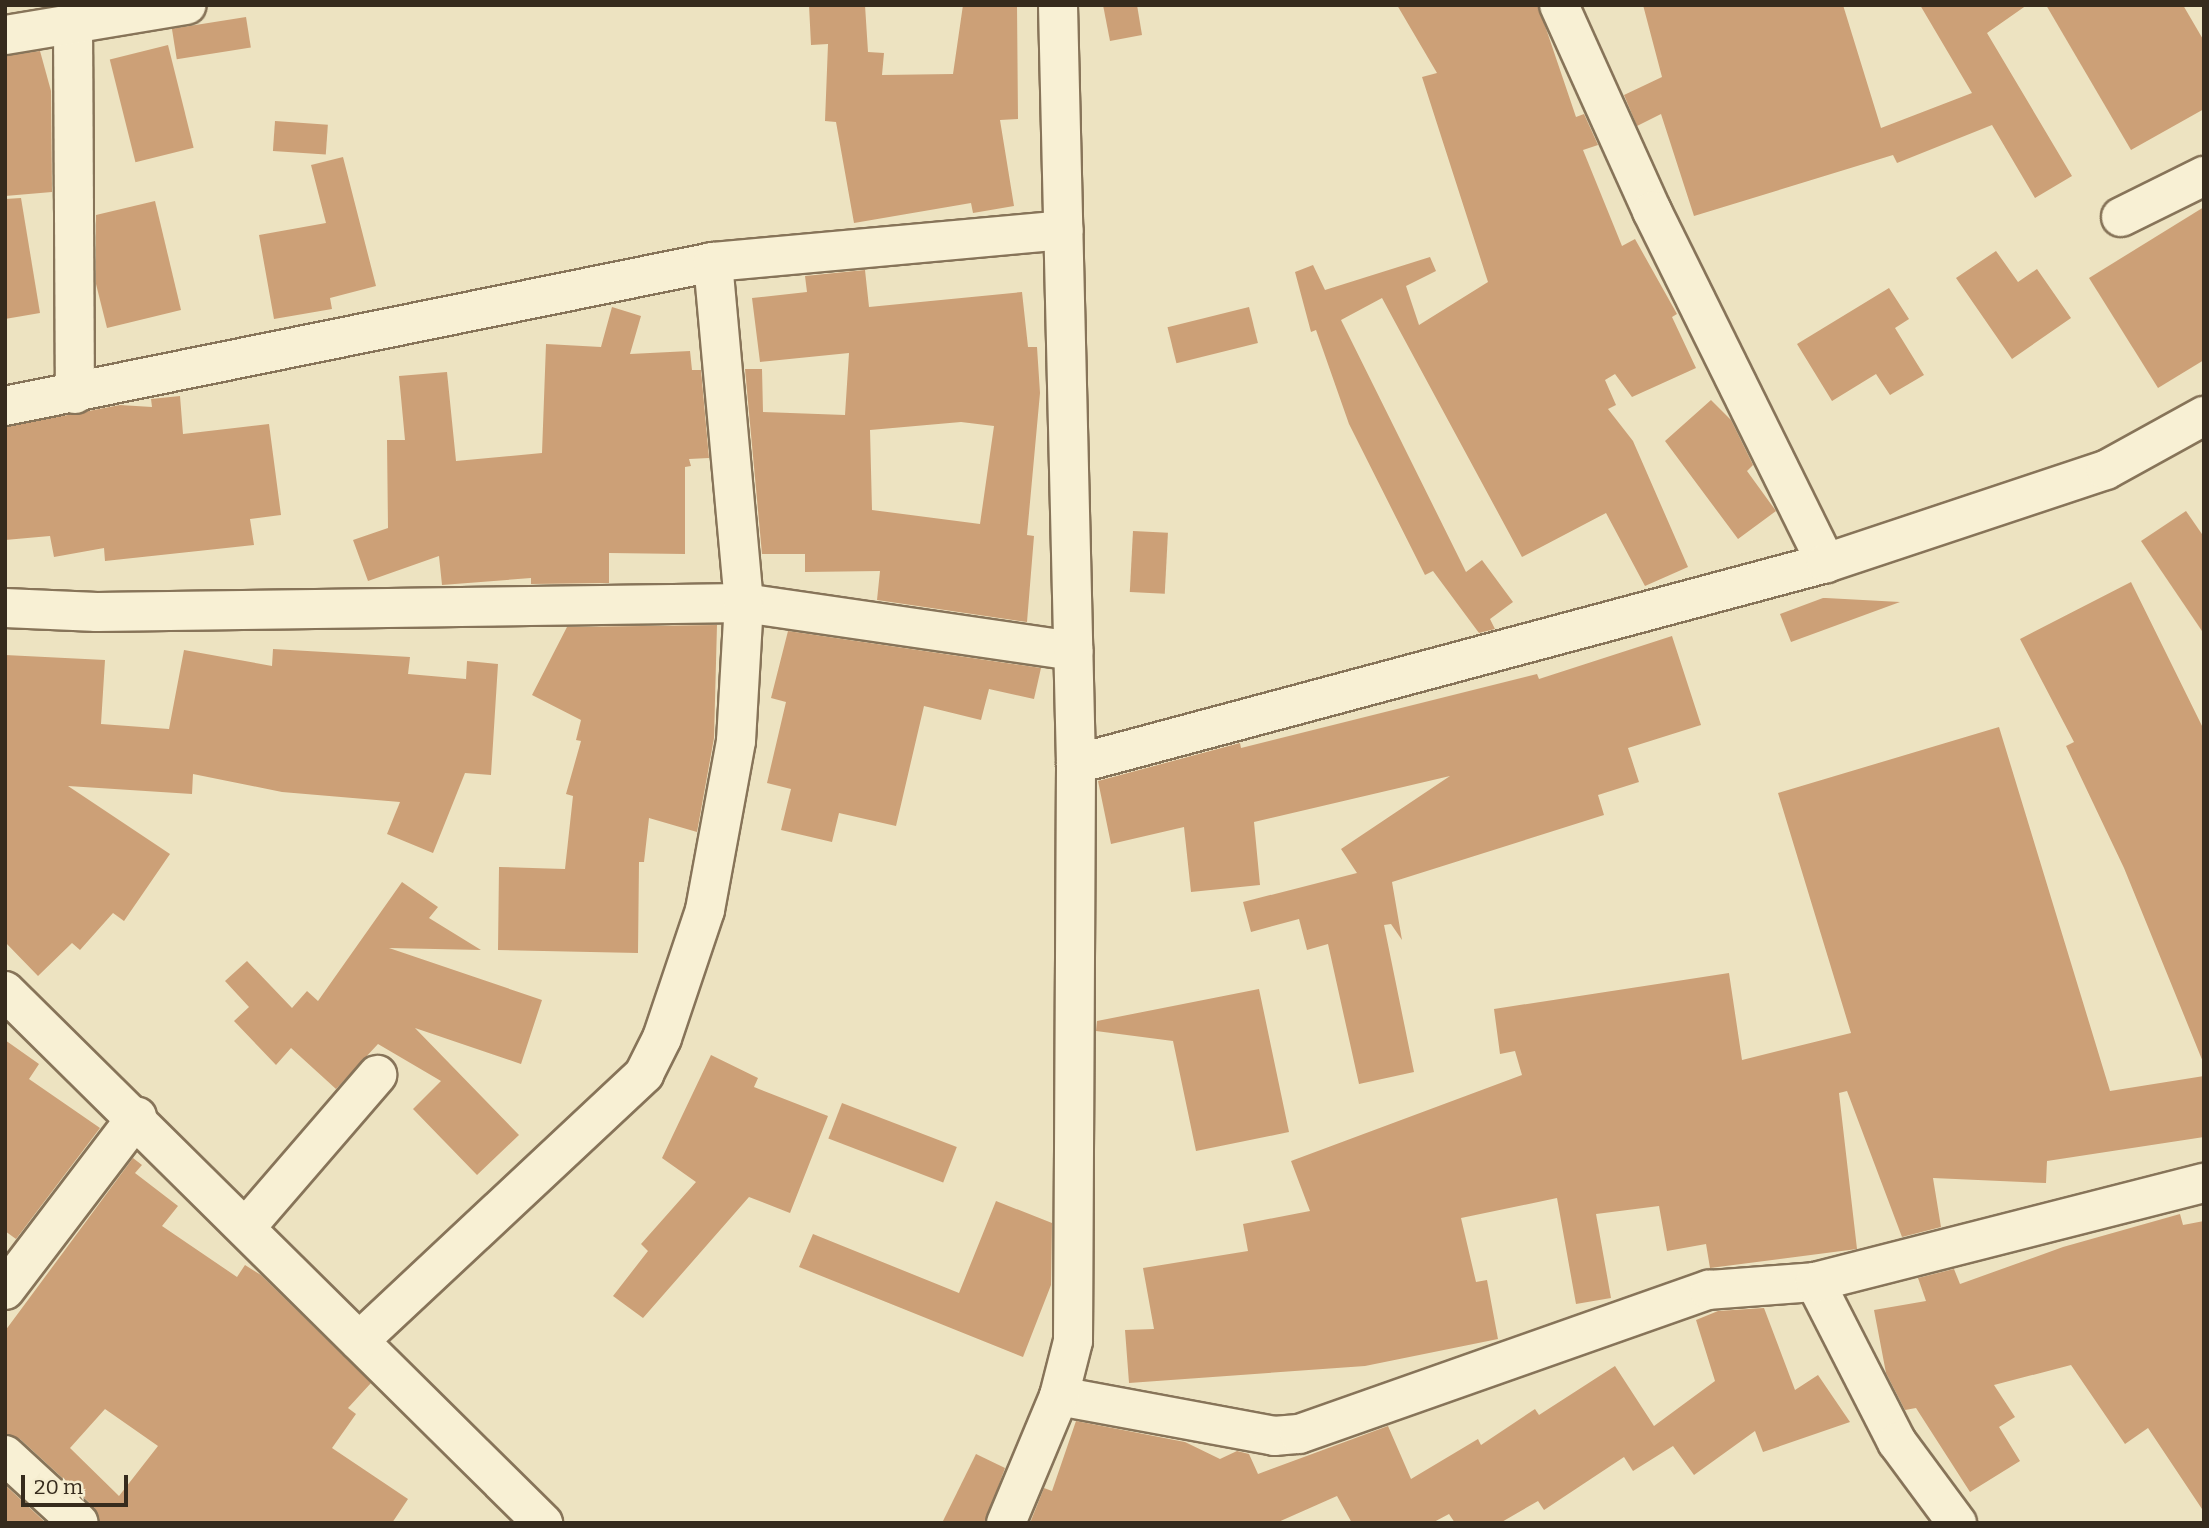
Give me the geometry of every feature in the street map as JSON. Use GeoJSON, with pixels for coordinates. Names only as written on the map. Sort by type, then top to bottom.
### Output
{"type":"FeatureCollection","features":[{"type":"Feature","properties":{"kind":"street"},"geometry":{"type":"LineString","coordinates":[[7,25],[73,24],[187,5]]}},
{"type":"Feature","properties":{"kind":"street"},"geometry":{"type":"LineString","coordinates":[[1006,1523],[1059,1396],[1074,1327],[1076,764],[1058,5]]}},
{"type":"Feature","properties":{"kind":"street"},"geometry":{"type":"LineString","coordinates":[[1559,5],[1652,211],[1826,563]]}},
{"type":"Feature","properties":{"kind":"street"},"geometry":{"type":"LineString","coordinates":[[73,24],[75,394]]}},
{"type":"Feature","properties":{"kind":"street"},"geometry":{"type":"LineString","coordinates":[[2121,217],[2204,176]]}},
{"type":"Feature","properties":{"kind":"street"},"geometry":{"type":"LineString","coordinates":[[5,405],[75,394],[713,262],[1064,230]]}},
{"type":"Feature","properties":{"kind":"street"},"geometry":{"type":"LineString","coordinates":[[359,1341],[644,1074],[662,1038],[705,910],[736,741],[744,603],[713,262]]}},
{"type":"Feature","properties":{"kind":"street"},"geometry":{"type":"LineString","coordinates":[[1076,764],[1826,563],[2106,470],[2204,416]]}},
{"type":"Feature","properties":{"kind":"street"},"geometry":{"type":"LineString","coordinates":[[5,608],[97,612],[744,603],[1074,651]]}},
{"type":"Feature","properties":{"kind":"street"},"geometry":{"type":"LineString","coordinates":[[5,992],[50,1040],[137,1116],[543,1523]]}},
{"type":"Feature","properties":{"kind":"street"},"geometry":{"type":"LineString","coordinates":[[246,1227],[377,1075]]}},
{"type":"Feature","properties":{"kind":"street"},"geometry":{"type":"LineString","coordinates":[[5,1290],[137,1116]]}},
{"type":"Feature","properties":{"kind":"street"},"geometry":{"type":"LineString","coordinates":[[1059,1396],[1273,1436],[1299,1434],[1709,1290],[1815,1282],[2204,1183]]}},
{"type":"Feature","properties":{"kind":"street"},"geometry":{"type":"LineString","coordinates":[[1815,1282],[1897,1442],[1957,1523]]}},
{"type":"Feature","properties":{"kind":"street"},"geometry":{"type":"LineString","coordinates":[[5,1455],[79,1523]]}},
{"type":"Feature","properties":{"kind":"building"},"geometry":{"type":"Polygon","coordinates":[[[809,5],[865,5],[868,52],[884,53],[882,75],[953,74],[963,5],[1017,5],[1018,119],[1000,120],[1014,206],[973,213],[971,203],[854,223],[836,122],[825,121],[828,44],[811,45],[809,5]]]}},
{"type":"Feature","properties":{"kind":"building"},"geometry":{"type":"Polygon","coordinates":[[[1103,5],[1137,5],[1142,35],[1110,41],[1103,5]]]}},
{"type":"Feature","properties":{"kind":"building"},"geometry":{"type":"Polygon","coordinates":[[[1397,5],[1538,5],[1576,117],[1584,114],[1598,145],[1583,150],[1622,246],[1635,239],[1677,314],[1672,317],[1696,368],[1632,397],[1615,374],[1605,380],[1616,405],[1608,409],[1633,441],[1688,567],[1645,586],[1606,513],[1522,557],[1382,298],[1341,320],[1466,572],[1482,560],[1513,602],[1490,619],[1495,629],[1479,633],[1433,571],[1425,575],[1349,424],[1316,330],[1311,332],[1295,272],[1313,265],[1325,290],[1430,257],[1436,271],[1406,286],[1419,325],[1488,282],[1422,77],[1437,73],[1397,5]]]}},
{"type":"Feature","properties":{"kind":"building"},"geometry":{"type":"Polygon","coordinates":[[[1643,5],[1843,5],[1881,128],[1972,93],[1920,5],[2027,5],[1987,33],[2072,176],[2035,198],[1992,125],[1897,163],[1893,155],[1694,216],[1661,114],[1637,126],[1624,95],[1662,77],[1643,5]]]}},
{"type":"Feature","properties":{"kind":"building"},"geometry":{"type":"Polygon","coordinates":[[[2046,5],[2183,5],[2204,41],[2204,109],[2131,150],[2046,5]]]}},
{"type":"Feature","properties":{"kind":"building"},"geometry":{"type":"Polygon","coordinates":[[[246,17],[251,48],[177,59],[172,29],[246,17]]]}},
{"type":"Feature","properties":{"kind":"building"},"geometry":{"type":"Polygon","coordinates":[[[168,45],[194,148],[135,162],[110,60],[168,45]]]}},
{"type":"Feature","properties":{"kind":"building"},"geometry":{"type":"Polygon","coordinates":[[[40,51],[51,91],[52,192],[5,196],[5,56],[40,51]]]}},
{"type":"Feature","properties":{"kind":"building"},"geometry":{"type":"Polygon","coordinates":[[[275,121],[328,125],[326,155],[273,151],[275,121]]]}},
{"type":"Feature","properties":{"kind":"building"},"geometry":{"type":"Polygon","coordinates":[[[343,157],[376,286],[330,298],[332,309],[274,319],[259,235],[326,223],[311,165],[343,157]]]}},
{"type":"Feature","properties":{"kind":"building"},"geometry":{"type":"Polygon","coordinates":[[[21,198],[40,313],[5,319],[5,199],[21,198]]]}},
{"type":"Feature","properties":{"kind":"building"},"geometry":{"type":"Polygon","coordinates":[[[155,201],[181,310],[107,328],[96,284],[96,215],[155,201]]]}},
{"type":"Feature","properties":{"kind":"building"},"geometry":{"type":"Polygon","coordinates":[[[2204,207],[2204,360],[2158,388],[2089,278],[2204,207]]]}},
{"type":"Feature","properties":{"kind":"building"},"geometry":{"type":"Polygon","coordinates":[[[1996,251],[2018,282],[2037,269],[2071,318],[2012,359],[1956,278],[1996,251]]]}},
{"type":"Feature","properties":{"kind":"building"},"geometry":{"type":"Polygon","coordinates":[[[865,270],[869,307],[1022,292],[1028,347],[1037,347],[1040,393],[1027,535],[1034,536],[1027,622],[877,600],[880,571],[805,572],[805,554],[762,554],[745,369],[762,369],[763,412],[845,415],[849,353],[760,362],[752,298],[807,292],[805,276],[865,270]],[[961,422],[870,430],[872,510],[980,524],[994,426],[961,422]]]}},
{"type":"Feature","properties":{"kind":"building"},"geometry":{"type":"Polygon","coordinates":[[[1889,288],[1909,319],[1895,328],[1924,375],[1890,395],[1876,374],[1832,401],[1797,344],[1889,288]]]}},
{"type":"Feature","properties":{"kind":"building"},"geometry":{"type":"Polygon","coordinates":[[[612,307],[641,316],[630,354],[690,351],[692,370],[701,370],[709,458],[689,459],[691,466],[685,467],[685,554],[609,553],[609,583],[531,584],[531,578],[442,585],[439,556],[368,581],[353,540],[388,528],[387,440],[405,440],[399,376],[447,372],[456,461],[542,453],[546,344],[601,347],[612,307]]]}},
{"type":"Feature","properties":{"kind":"building"},"geometry":{"type":"Polygon","coordinates":[[[1249,307],[1258,343],[1176,363],[1167,327],[1249,307]]]}},
{"type":"Feature","properties":{"kind":"building"},"geometry":{"type":"Polygon","coordinates":[[[180,396],[183,434],[269,424],[281,515],[250,519],[254,545],[105,561],[104,548],[54,557],[50,536],[5,540],[5,427],[120,405],[152,407],[151,399],[180,396]]]}},
{"type":"Feature","properties":{"kind":"building"},"geometry":{"type":"Polygon","coordinates":[[[1711,400],[1731,420],[1753,465],[1747,471],[1776,511],[1738,539],[1665,441],[1711,400]]]}},
{"type":"Feature","properties":{"kind":"building"},"geometry":{"type":"Polygon","coordinates":[[[2186,511],[2204,537],[2204,634],[2141,541],[2186,511]]]}},
{"type":"Feature","properties":{"kind":"building"},"geometry":{"type":"Polygon","coordinates":[[[1133,531],[1168,533],[1165,594],[1130,592],[1133,531]]]}},
{"type":"Feature","properties":{"kind":"building"},"geometry":{"type":"Polygon","coordinates":[[[2131,582],[2204,730],[2203,1062],[2124,868],[2066,746],[2074,742],[2020,639],[2131,582]]]}},
{"type":"Feature","properties":{"kind":"building"},"geometry":{"type":"Polygon","coordinates":[[[1823,598],[1900,602],[1791,642],[1780,614],[1823,598]]]}},
{"type":"Feature","properties":{"kind":"building"},"geometry":{"type":"Polygon","coordinates":[[[717,625],[714,738],[697,832],[649,818],[644,862],[639,862],[638,953],[498,950],[499,867],[565,869],[573,796],[566,794],[581,741],[576,740],[581,720],[532,695],[567,627],[717,625]]]}},
{"type":"Feature","properties":{"kind":"building"},"geometry":{"type":"Polygon","coordinates":[[[788,631],[1041,668],[1034,699],[989,689],[981,720],[924,706],[896,826],[839,813],[832,842],[781,830],[791,789],[767,783],[786,702],[771,698],[788,631]]]}},
{"type":"Feature","properties":{"kind":"building"},"geometry":{"type":"Polygon","coordinates":[[[1672,636],[1701,725],[1628,748],[1639,782],[1598,795],[1604,815],[1392,882],[1402,940],[1391,924],[1384,925],[1414,1072],[1359,1084],[1328,944],[1307,950],[1299,919],[1251,932],[1243,902],[1357,873],[1341,849],[1450,776],[1254,822],[1260,885],[1191,892],[1184,827],[1111,844],[1098,781],[1240,743],[1241,748],[1537,674],[1539,679],[1672,636]]]}},
{"type":"Feature","properties":{"kind":"building"},"geometry":{"type":"Polygon","coordinates":[[[273,649],[410,657],[408,674],[466,679],[467,661],[498,664],[491,775],[465,773],[433,853],[387,834],[400,802],[282,792],[193,774],[192,794],[68,786],[170,854],[124,921],[113,913],[80,950],[72,943],[38,976],[5,942],[5,655],[105,660],[101,724],[169,729],[184,650],[272,666],[273,649]]]}},
{"type":"Feature","properties":{"kind":"building"},"geometry":{"type":"Polygon","coordinates":[[[1999,727],[2110,1091],[2204,1076],[2204,1137],[2047,1161],[2046,1183],[1933,1178],[1941,1227],[1902,1237],[1847,1091],[1839,1093],[1857,1249],[1710,1268],[1706,1244],[1667,1251],[1659,1206],[1596,1214],[1611,1298],[1576,1304],[1557,1198],[1461,1218],[1476,1282],[1487,1280],[1498,1339],[1365,1366],[1129,1383],[1125,1330],[1154,1329],[1143,1268],[1248,1251],[1243,1224],[1310,1211],[1291,1161],[1522,1075],[1515,1051],[1500,1054],[1494,1009],[1729,973],[1742,1060],[1851,1033],[1778,793],[1999,727]]]}},
{"type":"Feature","properties":{"kind":"building"},"geometry":{"type":"Polygon","coordinates":[[[402,882],[438,907],[429,918],[481,950],[389,948],[542,1000],[521,1064],[415,1028],[519,1135],[477,1175],[413,1109],[441,1081],[378,1044],[336,1089],[291,1048],[276,1065],[234,1021],[249,1007],[225,981],[247,961],[292,1008],[307,991],[318,1001],[402,882]]]}},
{"type":"Feature","properties":{"kind":"building"},"geometry":{"type":"Polygon","coordinates":[[[1259,989],[1289,1132],[1196,1151],[1173,1041],[1096,1031],[1097,1021],[1259,989]]]}},
{"type":"Feature","properties":{"kind":"building"},"geometry":{"type":"Polygon","coordinates":[[[5,1040],[39,1064],[29,1079],[100,1128],[16,1239],[5,1231],[5,1040]]]}},
{"type":"Feature","properties":{"kind":"building"},"geometry":{"type":"Polygon","coordinates":[[[711,1055],[758,1078],[754,1087],[828,1116],[790,1213],[749,1197],[643,1318],[613,1296],[648,1251],[641,1244],[696,1182],[662,1158],[711,1055]]]}},
{"type":"Feature","properties":{"kind":"building"},"geometry":{"type":"Polygon","coordinates":[[[842,1103],[957,1147],[943,1183],[828,1138],[842,1103]]]}},
{"type":"Feature","properties":{"kind":"building"},"geometry":{"type":"Polygon","coordinates":[[[133,1158],[142,1165],[135,1173],[178,1206],[162,1226],[237,1277],[245,1265],[261,1275],[371,1383],[348,1408],[356,1414],[332,1448],[408,1499],[392,1523],[100,1523],[94,1507],[20,1439],[5,1434],[5,1331],[133,1158]],[[105,1409],[70,1448],[119,1496],[158,1446],[105,1409]]]}},
{"type":"Feature","properties":{"kind":"building"},"geometry":{"type":"Polygon","coordinates":[[[996,1201],[1052,1223],[1051,1285],[1023,1357],[799,1267],[813,1234],[959,1293],[996,1201]]]}},
{"type":"Feature","properties":{"kind":"building"},"geometry":{"type":"Polygon","coordinates":[[[2180,1214],[2183,1225],[2204,1221],[2204,1512],[2148,1428],[2125,1444],[2071,1365],[1994,1385],[2015,1417],[1999,1427],[2020,1461],[1970,1492],[1916,1408],[1905,1410],[1886,1373],[1874,1310],[1926,1301],[1918,1278],[1954,1269],[1960,1284],[2063,1247],[2180,1214]]]}},
{"type":"Feature","properties":{"kind":"building"},"geometry":{"type":"Polygon","coordinates":[[[1764,1308],[1795,1390],[1818,1375],[1850,1422],[1763,1452],[1755,1431],[1694,1475],[1673,1446],[1633,1471],[1624,1457],[1544,1510],[1538,1501],[1500,1523],[1455,1523],[1449,1514],[1432,1523],[1352,1523],[1337,1496],[1276,1523],[1030,1523],[1044,1488],[1052,1491],[1076,1421],[1185,1442],[1220,1459],[1237,1451],[1249,1454],[1258,1474],[1388,1426],[1411,1479],[1478,1439],[1481,1445],[1535,1409],[1539,1415],[1615,1366],[1654,1426],[1715,1381],[1696,1320],[1718,1311],[1764,1308]]]}},
{"type":"Feature","properties":{"kind":"building"},"geometry":{"type":"Polygon","coordinates":[[[976,1454],[1005,1468],[985,1523],[942,1523],[976,1454]]]}},
{"type":"Feature","properties":{"kind":"building"},"geometry":{"type":"Polygon","coordinates":[[[5,1485],[46,1523],[5,1523],[5,1485]]]}}]}
